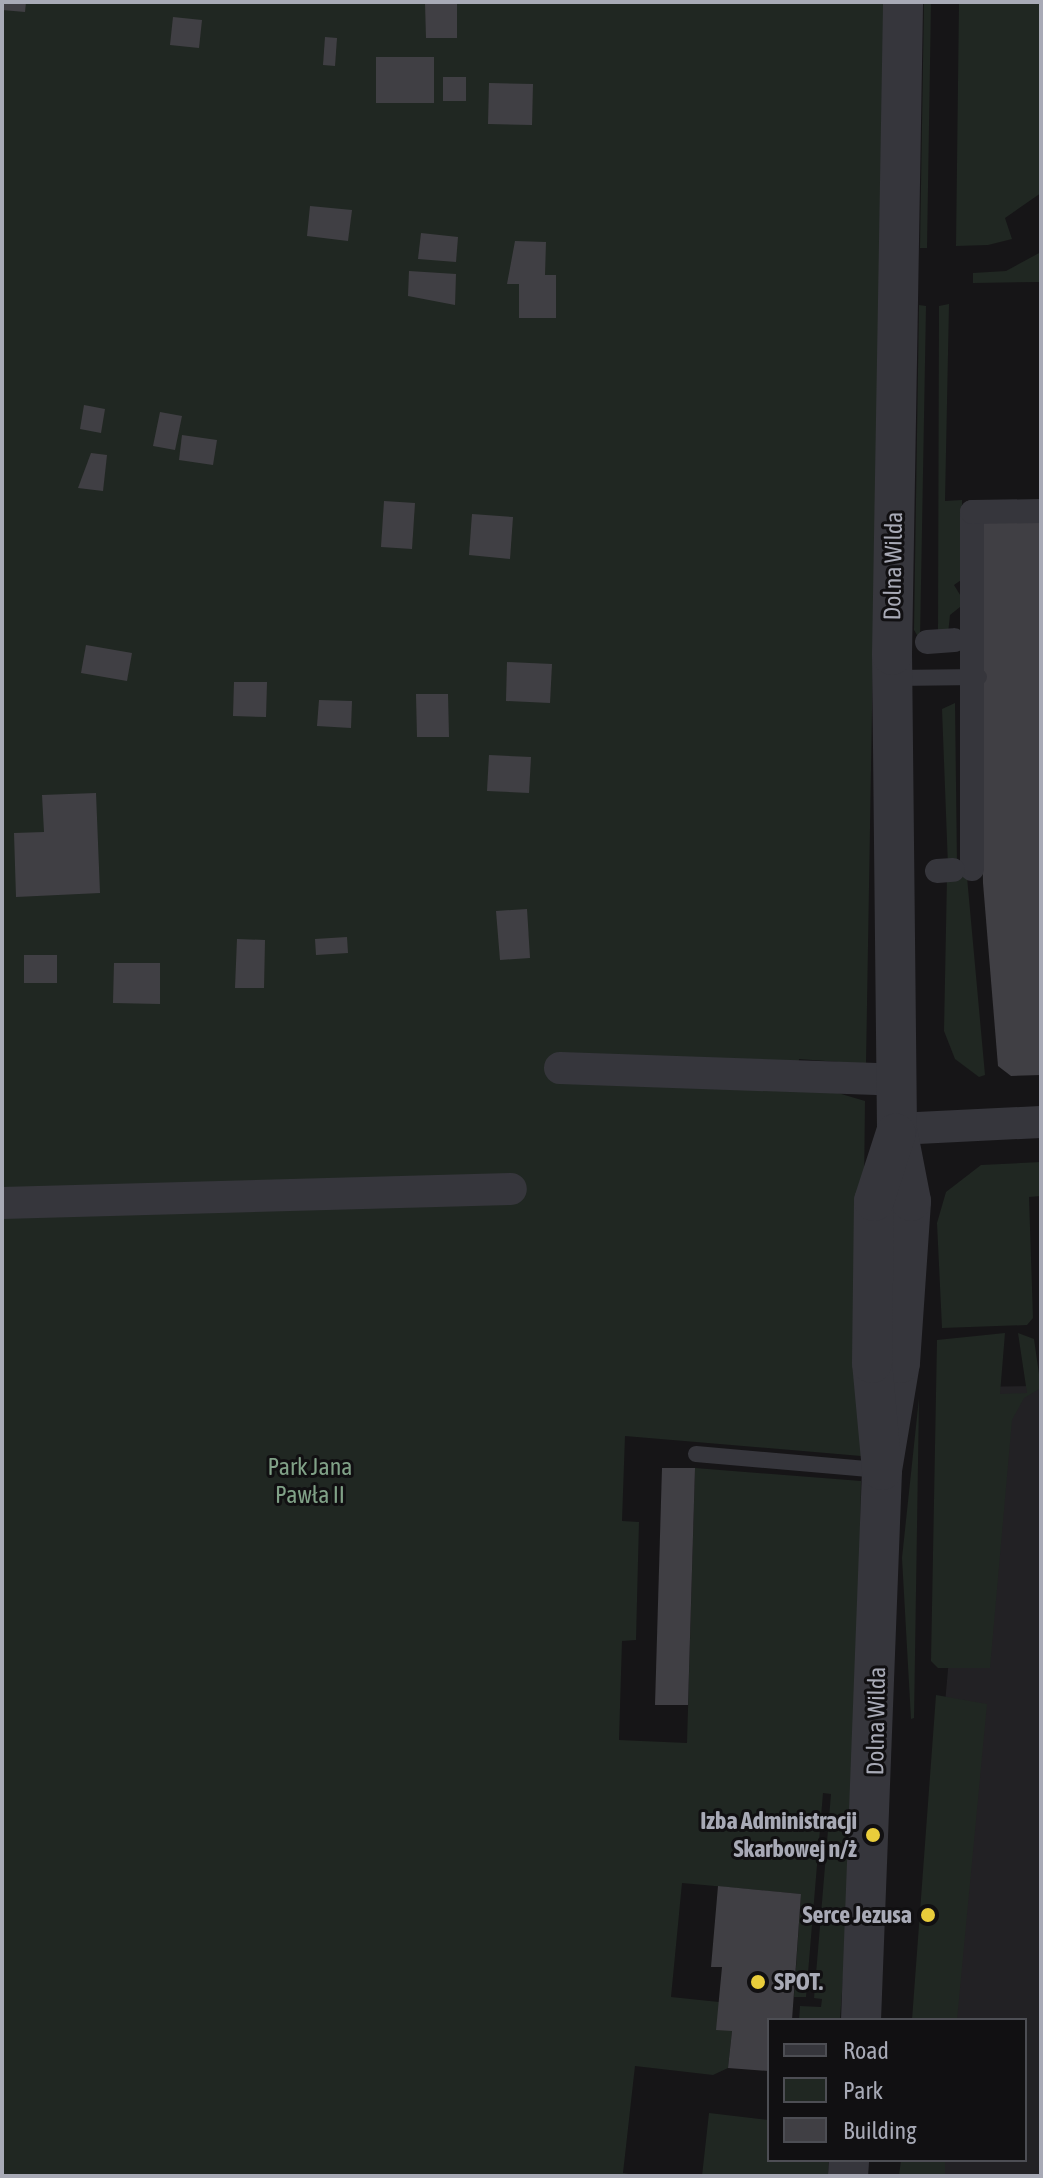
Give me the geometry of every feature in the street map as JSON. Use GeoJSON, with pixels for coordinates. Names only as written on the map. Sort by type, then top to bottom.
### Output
{"type":"FeatureCollection","features":[{"type":"Feature","properties":{"kind":"street","name":"Dolna Wilda"},"geometry":{"type":"LineString","coordinates":[[861,2018],[882,1470],[900,1363],[911,1201],[897,1129],[892,678],[903,2]]}},
{"type":"Feature","properties":{"kind":"street"},"geometry":{"type":"LineString","coordinates":[[954,870],[972,512],[1041,511]]}},
{"type":"Feature","properties":{"kind":"street"},"geometry":{"type":"LineString","coordinates":[[927,642],[954,640]]}},
{"type":"Feature","properties":{"kind":"street"},"geometry":{"type":"LineString","coordinates":[[560,1068],[898,1080]]}},
{"type":"Feature","properties":{"kind":"street"},"geometry":{"type":"LineString","coordinates":[[897,1129],[1041,1122]]}},
{"type":"Feature","properties":{"kind":"street"},"geometry":{"type":"LineString","coordinates":[[2,1203],[511,1189]]}},
{"type":"Feature","properties":{"kind":"lane"},"geometry":{"type":"LineString","coordinates":[[892,678],[981,677]]}},
{"type":"Feature","properties":{"kind":"lane"},"geometry":{"type":"LineString","coordinates":[[696,1454],[882,1470]]}},
{"type":"Feature","properties":{"kind":"shaded area"},"geometry":{"type":"Polygon","coordinates":[[[1041,1386],[1041,2176],[903,2176],[904,2162],[1027,2162],[1027,2018],[917,2018],[973,1387],[1041,1386]]]}},
{"type":"Feature","properties":{"kind":"green space","name":"Park Jana Pawła II"},"geometry":{"type":"Polygon","coordinates":[[[2,2],[884,2],[866,1064],[799,1059],[797,1081],[865,1101],[861,1456],[625,1436],[622,1521],[639,1522],[636,1640],[622,1641],[619,1740],[687,1743],[695,1468],[861,1481],[856,1795],[840,2018],[799,2018],[800,2006],[821,2007],[822,1999],[814,1998],[831,1794],[823,1793],[806,1997],[794,1997],[801,1894],[682,1883],[671,1997],[719,2002],[732,2031],[728,2068],[713,2075],[635,2066],[623,2173],[641,2176],[2,2176],[2,2]]]}},
{"type":"Feature","properties":{"kind":"green space"},"geometry":{"type":"Polygon","coordinates":[[[924,2],[931,2],[927,248],[920,248],[924,2]]]}},
{"type":"Feature","properties":{"kind":"green space"},"geometry":{"type":"Polygon","coordinates":[[[959,2],[1041,2],[1041,193],[1005,218],[1012,239],[988,245],[956,246],[959,2]]]}},
{"type":"Feature","properties":{"kind":"green space"},"geometry":{"type":"Polygon","coordinates":[[[1041,252],[1041,282],[973,283],[973,273],[1006,271],[1041,252]]]}},
{"type":"Feature","properties":{"kind":"green space"},"geometry":{"type":"Polygon","coordinates":[[[949,304],[945,501],[962,500],[964,578],[954,585],[965,603],[950,615],[948,634],[938,635],[939,306],[949,304]]]}},
{"type":"Feature","properties":{"kind":"green space"},"geometry":{"type":"Polygon","coordinates":[[[919,305],[926,306],[920,640],[914,630],[919,305]]]}},
{"type":"Feature","properties":{"kind":"green space"},"geometry":{"type":"Polygon","coordinates":[[[955,703],[957,865],[948,866],[942,709],[955,703]]]}},
{"type":"Feature","properties":{"kind":"green space"},"geometry":{"type":"Polygon","coordinates":[[[947,877],[967,877],[985,1075],[979,1077],[955,1059],[944,1031],[947,877]]]}},
{"type":"Feature","properties":{"kind":"green space"},"geometry":{"type":"Polygon","coordinates":[[[1041,1162],[1041,1196],[1029,1197],[1033,1318],[1027,1325],[942,1328],[937,1223],[946,1192],[981,1165],[1041,1162]]]}},
{"type":"Feature","properties":{"kind":"green space"},"geometry":{"type":"Polygon","coordinates":[[[1005,1333],[1000,1394],[1027,1393],[1018,1333],[1034,1339],[1041,1388],[1024,1398],[1012,1420],[990,1668],[938,1668],[931,1661],[937,1340],[1005,1333]]]}},
{"type":"Feature","properties":{"kind":"green space"},"geometry":{"type":"Polygon","coordinates":[[[919,1398],[914,1718],[911,1719],[902,1558],[919,1398]]]}},
{"type":"Feature","properties":{"kind":"green space"},"geometry":{"type":"Polygon","coordinates":[[[936,1695],[987,1704],[957,2018],[912,2018],[936,1695]]]}},
{"type":"Feature","properties":{"kind":"green space"},"geometry":{"type":"Polygon","coordinates":[[[709,2113],[767,2120],[767,2162],[829,2162],[828,2176],[702,2176],[709,2113]]]}},
{"type":"Feature","properties":{"kind":"green space"},"geometry":{"type":"Polygon","coordinates":[[[901,2162],[945,2162],[945,2176],[899,2176],[901,2162]]]}},
{"type":"Feature","properties":{"kind":"building"},"geometry":{"type":"Polygon","coordinates":[[[2,2],[26,2],[25,12],[2,10],[2,2]]]}},
{"type":"Feature","properties":{"kind":"building"},"geometry":{"type":"Polygon","coordinates":[[[425,2],[457,2],[457,38],[426,38],[425,2]]]}},
{"type":"Feature","properties":{"kind":"building"},"geometry":{"type":"Polygon","coordinates":[[[173,17],[202,20],[199,48],[170,45],[173,17]]]}},
{"type":"Feature","properties":{"kind":"building"},"geometry":{"type":"Polygon","coordinates":[[[325,37],[337,38],[335,66],[323,65],[325,37]]]}},
{"type":"Feature","properties":{"kind":"building"},"geometry":{"type":"Polygon","coordinates":[[[376,57],[434,57],[434,103],[376,103],[376,57]]]}},
{"type":"Feature","properties":{"kind":"building"},"geometry":{"type":"Polygon","coordinates":[[[443,77],[466,77],[466,101],[443,101],[443,77]]]}},
{"type":"Feature","properties":{"kind":"building"},"geometry":{"type":"Polygon","coordinates":[[[489,83],[533,84],[532,125],[488,124],[489,83]]]}},
{"type":"Feature","properties":{"kind":"building"},"geometry":{"type":"Polygon","coordinates":[[[310,206],[352,210],[348,241],[307,236],[310,206]]]}},
{"type":"Feature","properties":{"kind":"building"},"geometry":{"type":"Polygon","coordinates":[[[421,233],[458,237],[456,262],[418,259],[421,233]]]}},
{"type":"Feature","properties":{"kind":"building"},"geometry":{"type":"Polygon","coordinates":[[[515,241],[546,242],[545,275],[556,275],[556,318],[519,318],[519,284],[507,284],[515,241]]]}},
{"type":"Feature","properties":{"kind":"building"},"geometry":{"type":"Polygon","coordinates":[[[409,271],[456,274],[455,305],[408,296],[409,271]]]}},
{"type":"Feature","properties":{"kind":"building"},"geometry":{"type":"Polygon","coordinates":[[[84,405],[105,409],[101,433],[80,429],[84,405]]]}},
{"type":"Feature","properties":{"kind":"building"},"geometry":{"type":"Polygon","coordinates":[[[160,412],[182,416],[175,450],[153,446],[160,412]]]}},
{"type":"Feature","properties":{"kind":"building"},"geometry":{"type":"Polygon","coordinates":[[[182,435],[217,440],[213,465],[179,460],[182,435]]]}},
{"type":"Feature","properties":{"kind":"building"},"geometry":{"type":"Polygon","coordinates":[[[91,453],[107,455],[103,491],[78,488],[91,453]]]}},
{"type":"Feature","properties":{"kind":"building"},"geometry":{"type":"Polygon","coordinates":[[[384,501],[415,503],[412,549],[381,547],[384,501]]]}},
{"type":"Feature","properties":{"kind":"building"},"geometry":{"type":"Polygon","coordinates":[[[472,514],[513,517],[510,559],[469,555],[472,514]]]}},
{"type":"Feature","properties":{"kind":"building"},"geometry":{"type":"Polygon","coordinates":[[[1041,522],[1041,1075],[1011,1076],[998,1066],[983,883],[978,523],[1041,522]]]}},
{"type":"Feature","properties":{"kind":"building"},"geometry":{"type":"Polygon","coordinates":[[[86,645],[132,653],[127,681],[81,673],[86,645]]]}},
{"type":"Feature","properties":{"kind":"building"},"geometry":{"type":"Polygon","coordinates":[[[507,662],[552,664],[550,703],[506,701],[507,662]]]}},
{"type":"Feature","properties":{"kind":"building"},"geometry":{"type":"Polygon","coordinates":[[[234,682],[267,682],[266,717],[233,716],[234,682]]]}},
{"type":"Feature","properties":{"kind":"building"},"geometry":{"type":"Polygon","coordinates":[[[416,694],[448,694],[449,737],[417,737],[416,694]]]}},
{"type":"Feature","properties":{"kind":"building"},"geometry":{"type":"Polygon","coordinates":[[[319,700],[352,701],[351,728],[317,726],[319,700]]]}},
{"type":"Feature","properties":{"kind":"building"},"geometry":{"type":"Polygon","coordinates":[[[489,755],[531,757],[529,793],[487,791],[489,755]]]}},
{"type":"Feature","properties":{"kind":"building"},"geometry":{"type":"Polygon","coordinates":[[[96,793],[100,893],[16,897],[14,833],[44,832],[42,795],[96,793]]]}},
{"type":"Feature","properties":{"kind":"building"},"geometry":{"type":"Polygon","coordinates":[[[527,909],[530,958],[500,960],[496,911],[527,909]]]}},
{"type":"Feature","properties":{"kind":"building"},"geometry":{"type":"Polygon","coordinates":[[[347,937],[348,953],[316,955],[315,939],[347,937]]]}},
{"type":"Feature","properties":{"kind":"building"},"geometry":{"type":"Polygon","coordinates":[[[237,939],[265,940],[264,988],[235,988],[237,939]]]}},
{"type":"Feature","properties":{"kind":"building"},"geometry":{"type":"Polygon","coordinates":[[[24,955],[57,955],[57,983],[24,983],[24,955]]]}},
{"type":"Feature","properties":{"kind":"building"},"geometry":{"type":"Polygon","coordinates":[[[114,963],[160,963],[160,1004],[113,1003],[114,963]]]}},
{"type":"Feature","properties":{"kind":"building"},"geometry":{"type":"Polygon","coordinates":[[[662,1468],[695,1468],[688,1705],[655,1705],[662,1468]]]}},
{"type":"Feature","properties":{"kind":"building","name":"SPOT."},"geometry":{"type":"Polygon","coordinates":[[[718,1886],[801,1894],[792,2018],[767,2018],[767,2071],[728,2068],[732,2031],[716,2030],[722,1967],[711,1967],[718,1886]]]}},
{"type":"Feature","properties":{"kind":"place","name":"Izba Administracji Skarbowej n/ż"},"geometry":{"type":"Point","coordinates":[873,1835]}},
{"type":"Feature","properties":{"kind":"place","name":"Serce Jezusa"},"geometry":{"type":"Point","coordinates":[928,1915]}},
{"type":"Feature","properties":{"kind":"place","name":"SPOT."},"geometry":{"type":"Point","coordinates":[758,1982]}}]}
